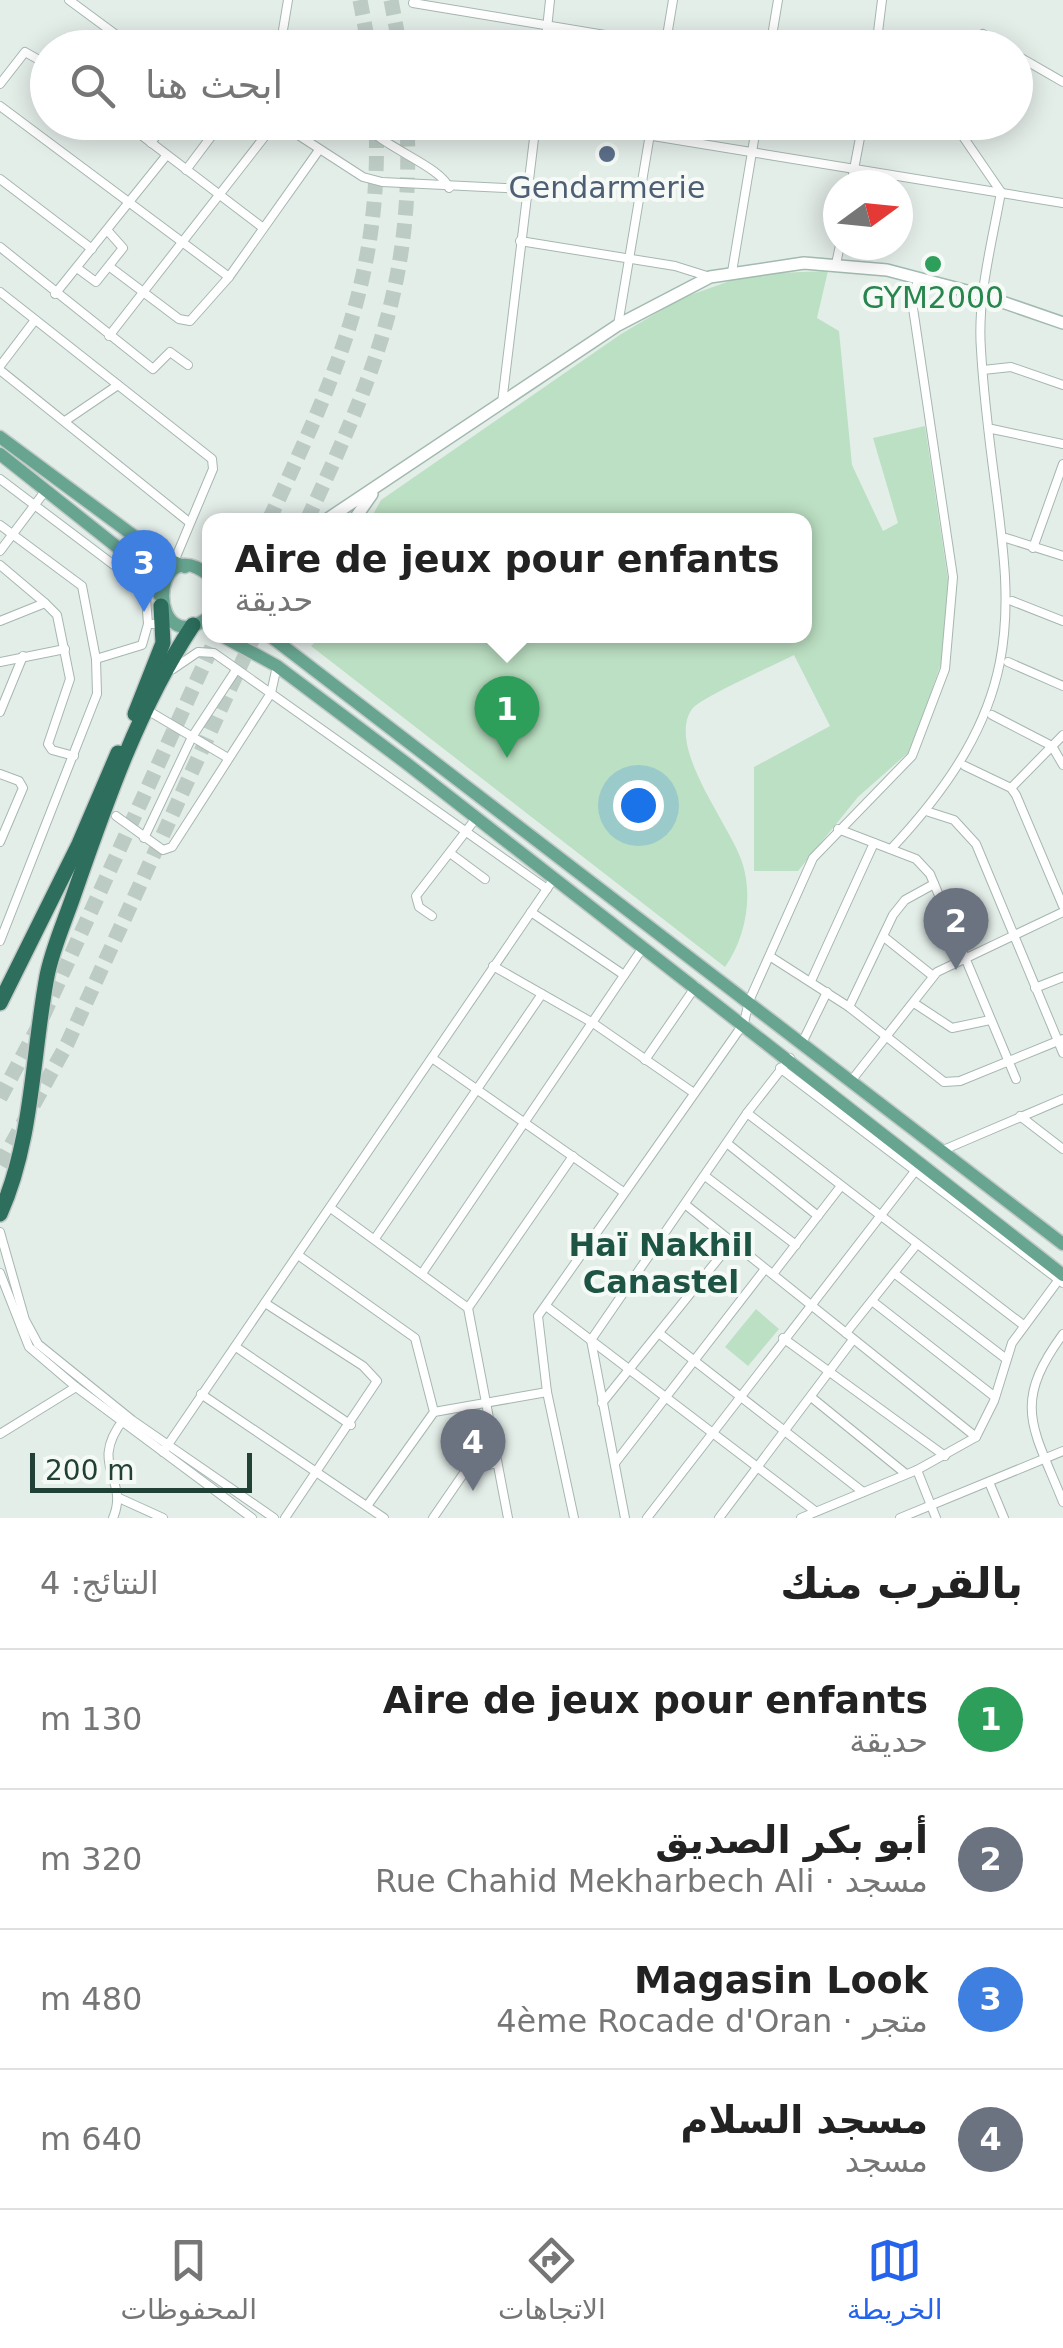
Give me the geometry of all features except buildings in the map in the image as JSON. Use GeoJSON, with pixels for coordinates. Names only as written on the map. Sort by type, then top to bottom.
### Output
{"type":"FeatureCollection","features":[{"type":"Feature","properties":{"kind":"highway"},"geometry":{"type":"LineString","coordinates":[[0,1002],[80,844],[158,660],[156,624],[160,601]]}},
{"type":"Feature","properties":{"kind":"highway"},"geometry":{"type":"LineString","coordinates":[[0,1214],[16,1180],[48,971],[90,848],[147,710],[195,626]]}},
{"type":"Feature","properties":{"kind":"main road"},"geometry":{"type":"LineString","coordinates":[[337,513],[618,325],[710,277],[836,264],[982,294],[1063,323]]}},
{"type":"Feature","properties":{"kind":"main road"},"geometry":{"type":"LineString","coordinates":[[0,437],[179,566],[202,573]]}},
{"type":"Feature","properties":{"kind":"main road"},"geometry":{"type":"LineString","coordinates":[[0,454],[146,570],[160,601],[195,626]]}},
{"type":"Feature","properties":{"kind":"main road"},"geometry":{"type":"LineString","coordinates":[[359,513],[375,490]]}},
{"type":"Feature","properties":{"kind":"main road"},"geometry":{"type":"LineString","coordinates":[[160,601],[164,580],[179,566]]}},
{"type":"Feature","properties":{"kind":"main road"},"geometry":{"type":"LineString","coordinates":[[235,643],[276,666],[476,816],[744,1023],[785,1063],[917,1169],[1062,1277]]}},
{"type":"Feature","properties":{"kind":"main road"},"geometry":{"type":"LineString","coordinates":[[279,643],[1063,1244]]}},
{"type":"Feature","properties":{"kind":"street"},"geometry":{"type":"LineString","coordinates":[[69,0],[110,30]]}},
{"type":"Feature","properties":{"kind":"street"},"geometry":{"type":"LineString","coordinates":[[283,30],[288,0]]}},
{"type":"Feature","properties":{"kind":"street"},"geometry":{"type":"LineString","coordinates":[[547,30],[550,0]]}},
{"type":"Feature","properties":{"kind":"street"},"geometry":{"type":"LineString","coordinates":[[668,30],[673,0]]}},
{"type":"Feature","properties":{"kind":"street"},"geometry":{"type":"LineString","coordinates":[[773,30],[778,0]]}},
{"type":"Feature","properties":{"kind":"street"},"geometry":{"type":"LineString","coordinates":[[878,30],[882,0]]}},
{"type":"Feature","properties":{"kind":"street"},"geometry":{"type":"LineString","coordinates":[[413,3],[572,30]]}},
{"type":"Feature","properties":{"kind":"street"},"geometry":{"type":"LineString","coordinates":[[0,84],[26,52],[30,54]]}},
{"type":"Feature","properties":{"kind":"street"},"geometry":{"type":"LineString","coordinates":[[1033,65],[1063,82]]}},
{"type":"Feature","properties":{"kind":"street"},"geometry":{"type":"LineString","coordinates":[[0,106],[30,128]]}},
{"type":"Feature","properties":{"kind":"street"},"geometry":{"type":"LineString","coordinates":[[46,140],[228,277]]}},
{"type":"Feature","properties":{"kind":"street"},"geometry":{"type":"LineString","coordinates":[[147,140],[262,227]]}},
{"type":"Feature","properties":{"kind":"street"},"geometry":{"type":"LineString","coordinates":[[186,170],[208,140]]}},
{"type":"Feature","properties":{"kind":"street"},"geometry":{"type":"LineString","coordinates":[[109,336],[263,140]]}},
{"type":"Feature","properties":{"kind":"street"},"geometry":{"type":"LineString","coordinates":[[304,140],[382,182],[526,189]]}},
{"type":"Feature","properties":{"kind":"street"},"geometry":{"type":"LineString","coordinates":[[380,140],[440,174],[449,188]]}},
{"type":"Feature","properties":{"kind":"street"},"geometry":{"type":"LineString","coordinates":[[502,403],[533,140]]}},
{"type":"Feature","properties":{"kind":"street"},"geometry":{"type":"LineString","coordinates":[[618,325],[650,140]]}},
{"type":"Feature","properties":{"kind":"street"},"geometry":{"type":"LineString","coordinates":[[666,140],[1063,203]]}},
{"type":"Feature","properties":{"kind":"street"},"geometry":{"type":"LineString","coordinates":[[732,272],[754,140]]}},
{"type":"Feature","properties":{"kind":"street"},"geometry":{"type":"LineString","coordinates":[[854,170],[859,140]]}},
{"type":"Feature","properties":{"kind":"street"},"geometry":{"type":"LineString","coordinates":[[892,850],[929,812],[965,766],[992,715],[1008,662],[1012,600],[983,370],[982,294],[1001,192],[965,140]]}},
{"type":"Feature","properties":{"kind":"street"},"geometry":{"type":"LineString","coordinates":[[110,267],[186,323],[228,277],[319,150]]}},
{"type":"Feature","properties":{"kind":"street"},"geometry":{"type":"LineString","coordinates":[[55,294],[166,156]]}},
{"type":"Feature","properties":{"kind":"street"},"geometry":{"type":"LineString","coordinates":[[0,179],[92,249]]}},
{"type":"Feature","properties":{"kind":"street"},"geometry":{"type":"LineString","coordinates":[[77,268],[96,282],[110,267],[123,248],[106,230]]}},
{"type":"Feature","properties":{"kind":"street"},"geometry":{"type":"LineString","coordinates":[[520,241],[689,268],[710,277]]}},
{"type":"Feature","properties":{"kind":"street"},"geometry":{"type":"LineString","coordinates":[[0,247],[154,369],[172,352],[188,364]]}},
{"type":"Feature","properties":{"kind":"street"},"geometry":{"type":"LineString","coordinates":[[836,264],[837,260]]}},
{"type":"Feature","properties":{"kind":"street"},"geometry":{"type":"LineString","coordinates":[[574,1518],[536,1328],[546,1306],[622,1191],[744,1023],[749,1001],[813,858],[838,828],[903,768],[920,742],[945,669],[953,577],[913,308],[918,278]]}},
{"type":"Feature","properties":{"kind":"street"},"geometry":{"type":"LineString","coordinates":[[0,292],[212,459],[213,470],[189,522],[179,566]]}},
{"type":"Feature","properties":{"kind":"street"},"geometry":{"type":"LineString","coordinates":[[36,320],[0,368],[189,522]]}},
{"type":"Feature","properties":{"kind":"street"},"geometry":{"type":"LineString","coordinates":[[983,370],[1011,367],[1063,385]]}},
{"type":"Feature","properties":{"kind":"street"},"geometry":{"type":"LineString","coordinates":[[65,421],[118,385]]}},
{"type":"Feature","properties":{"kind":"street"},"geometry":{"type":"LineString","coordinates":[[992,429],[1063,444]]}},
{"type":"Feature","properties":{"kind":"street"},"geometry":{"type":"LineString","coordinates":[[1033,548],[1063,464]]}},
{"type":"Feature","properties":{"kind":"street"},"geometry":{"type":"LineString","coordinates":[[0,479],[140,584],[156,624]]}},
{"type":"Feature","properties":{"kind":"street"},"geometry":{"type":"LineString","coordinates":[[0,552],[46,490]]}},
{"type":"Feature","properties":{"kind":"street"},"geometry":{"type":"LineString","coordinates":[[0,525],[82,586],[96,659],[97,694],[0,941]]}},
{"type":"Feature","properties":{"kind":"street"},"geometry":{"type":"LineString","coordinates":[[1006,538],[1063,556]]}},
{"type":"Feature","properties":{"kind":"street"},"geometry":{"type":"LineString","coordinates":[[0,565],[57,616],[70,684],[48,744],[52,750],[74,756]]}},
{"type":"Feature","properties":{"kind":"street"},"geometry":{"type":"LineString","coordinates":[[1012,600],[1063,621]]}},
{"type":"Feature","properties":{"kind":"street"},"geometry":{"type":"LineString","coordinates":[[0,621],[45,603]]}},
{"type":"Feature","properties":{"kind":"street"},"geometry":{"type":"LineString","coordinates":[[156,624],[195,626]]}},
{"type":"Feature","properties":{"kind":"street"},"geometry":{"type":"LineString","coordinates":[[96,659],[142,645],[156,624]]}},
{"type":"Feature","properties":{"kind":"street"},"geometry":{"type":"LineString","coordinates":[[0,662],[64,649]]}},
{"type":"Feature","properties":{"kind":"street"},"geometry":{"type":"LineString","coordinates":[[166,674],[206,650],[547,889]]}},
{"type":"Feature","properties":{"kind":"street"},"geometry":{"type":"LineString","coordinates":[[0,712],[23,656]]}},
{"type":"Feature","properties":{"kind":"street"},"geometry":{"type":"LineString","coordinates":[[1008,662],[1063,686]]}},
{"type":"Feature","properties":{"kind":"street"},"geometry":{"type":"LineString","coordinates":[[116,816],[163,850],[172,848],[271,693],[276,666]]}},
{"type":"Feature","properties":{"kind":"street"},"geometry":{"type":"LineString","coordinates":[[144,838],[192,737],[236,670]]}},
{"type":"Feature","properties":{"kind":"street"},"geometry":{"type":"LineString","coordinates":[[147,710],[228,758]]}},
{"type":"Feature","properties":{"kind":"street"},"geometry":{"type":"LineString","coordinates":[[992,715],[1052,746],[1063,765]]}},
{"type":"Feature","properties":{"kind":"street"},"geometry":{"type":"LineString","coordinates":[[1012,788],[1063,734]]}},
{"type":"Feature","properties":{"kind":"street"},"geometry":{"type":"LineString","coordinates":[[851,1082],[933,976],[1063,909],[1012,788],[965,766]]}},
{"type":"Feature","properties":{"kind":"street"},"geometry":{"type":"LineString","coordinates":[[0,774],[19,781],[23,788],[1,837]]}},
{"type":"Feature","properties":{"kind":"street"},"geometry":{"type":"LineString","coordinates":[[929,812],[965,828],[1015,934],[1035,988],[1061,1040],[1063,1053]]}},
{"type":"Feature","properties":{"kind":"street"},"geometry":{"type":"LineString","coordinates":[[432,916],[415,899],[476,816]]}},
{"type":"Feature","properties":{"kind":"street"},"geometry":{"type":"LineString","coordinates":[[838,828],[916,859],[934,884],[1016,1078]]}},
{"type":"Feature","properties":{"kind":"street"},"geometry":{"type":"LineString","coordinates":[[811,981],[874,844]]}},
{"type":"Feature","properties":{"kind":"street"},"geometry":{"type":"LineString","coordinates":[[450,853],[485,879]]}},
{"type":"Feature","properties":{"kind":"street"},"geometry":{"type":"LineString","coordinates":[[166,1448],[555,877]]}},
{"type":"Feature","properties":{"kind":"street"},"geometry":{"type":"LineString","coordinates":[[849,1007],[905,900],[934,884]]}},
{"type":"Feature","properties":{"kind":"street"},"geometry":{"type":"LineString","coordinates":[[530,912],[624,975]]}},
{"type":"Feature","properties":{"kind":"street"},"geometry":{"type":"LineString","coordinates":[[884,937],[933,976]]}},
{"type":"Feature","properties":{"kind":"street"},"geometry":{"type":"LineString","coordinates":[[423,1272],[644,946]]}},
{"type":"Feature","properties":{"kind":"street"},"geometry":{"type":"LineString","coordinates":[[771,957],[849,1007],[944,1082],[960,1081],[1061,1040]]}},
{"type":"Feature","properties":{"kind":"street"},"geometry":{"type":"LineString","coordinates":[[493,966],[593,1023],[694,1094]]}},
{"type":"Feature","properties":{"kind":"street"},"geometry":{"type":"LineString","coordinates":[[1035,988],[1063,977]]}},
{"type":"Feature","properties":{"kind":"street"},"geometry":{"type":"LineString","coordinates":[[645,1060],[696,986]]}},
{"type":"Feature","properties":{"kind":"street"},"geometry":{"type":"LineString","coordinates":[[802,1043],[827,992]]}},
{"type":"Feature","properties":{"kind":"street"},"geometry":{"type":"LineString","coordinates":[[376,1238],[542,994]]}},
{"type":"Feature","properties":{"kind":"street"},"geometry":{"type":"LineString","coordinates":[[914,1004],[952,1028],[990,1020]]}},
{"type":"Feature","properties":{"kind":"street"},"geometry":{"type":"LineString","coordinates":[[432,1058],[622,1191]]}},
{"type":"Feature","properties":{"kind":"street"},"geometry":{"type":"LineString","coordinates":[[625,1518],[592,1340],[785,1063]]}},
{"type":"Feature","properties":{"kind":"street"},"geometry":{"type":"LineString","coordinates":[[941,1151],[1063,1099]]}},
{"type":"Feature","properties":{"kind":"street"},"geometry":{"type":"LineString","coordinates":[[747,1113],[1022,1324]]}},
{"type":"Feature","properties":{"kind":"street"},"geometry":{"type":"LineString","coordinates":[[1020,1116],[1063,1150]]}},
{"type":"Feature","properties":{"kind":"street"},"geometry":{"type":"LineString","coordinates":[[728,1144],[818,1216]]}},
{"type":"Feature","properties":{"kind":"street"},"geometry":{"type":"LineString","coordinates":[[468,1308],[573,1156]]}},
{"type":"Feature","properties":{"kind":"street"},"geometry":{"type":"LineString","coordinates":[[647,1518],[738,1395],[917,1169]]}},
{"type":"Feature","properties":{"kind":"street"},"geometry":{"type":"LineString","coordinates":[[706,1176],[796,1245]]}},
{"type":"Feature","properties":{"kind":"street"},"geometry":{"type":"LineString","coordinates":[[616,1463],[694,1360],[796,1245],[841,1186]]}},
{"type":"Feature","properties":{"kind":"street"},"geometry":{"type":"LineString","coordinates":[[686,1205],[976,1437]]}},
{"type":"Feature","properties":{"kind":"street"},"geometry":{"type":"LineString","coordinates":[[332,1209],[468,1308],[508,1518]]}},
{"type":"Feature","properties":{"kind":"street"},"geometry":{"type":"LineString","coordinates":[[0,1232],[21,1322],[38,1344],[124,1419]]}},
{"type":"Feature","properties":{"kind":"street"},"geometry":{"type":"LineString","coordinates":[[602,1404],[731,1243]]}},
{"type":"Feature","properties":{"kind":"street"},"geometry":{"type":"LineString","coordinates":[[720,1518],[812,1397],[872,1301],[916,1244]]}},
{"type":"Feature","properties":{"kind":"street"},"geometry":{"type":"LineString","coordinates":[[298,1254],[415,1338],[434,1412]]}},
{"type":"Feature","properties":{"kind":"street"},"geometry":{"type":"LineString","coordinates":[[0,1272],[6,1279],[29,1347],[76,1388],[274,1518]]}},
{"type":"Feature","properties":{"kind":"street"},"geometry":{"type":"LineString","coordinates":[[894,1273],[1005,1358]]}},
{"type":"Feature","properties":{"kind":"street"},"geometry":{"type":"LineString","coordinates":[[546,1306],[758,1467],[807,1516],[917,1470],[976,1437],[1022,1324],[1062,1277]]}},
{"type":"Feature","properties":{"kind":"street"},"geometry":{"type":"LineString","coordinates":[[872,1301],[995,1396]]}},
{"type":"Feature","properties":{"kind":"street"},"geometry":{"type":"LineString","coordinates":[[265,1303],[372,1373],[375,1388],[285,1518]]}},
{"type":"Feature","properties":{"kind":"street"},"geometry":{"type":"LineString","coordinates":[[660,1334],[863,1492]]}},
{"type":"Feature","properties":{"kind":"street"},"geometry":{"type":"LineString","coordinates":[[1063,1334],[1035,1374],[1030,1398],[1063,1502]]}},
{"type":"Feature","properties":{"kind":"street"},"geometry":{"type":"LineString","coordinates":[[783,1338],[945,1456]]}},
{"type":"Feature","properties":{"kind":"street"},"geometry":{"type":"LineString","coordinates":[[236,1347],[350,1424]]}},
{"type":"Feature","properties":{"kind":"street"},"geometry":{"type":"LineString","coordinates":[[0,1434],[76,1388]]}},
{"type":"Feature","properties":{"kind":"street"},"geometry":{"type":"LineString","coordinates":[[367,1506],[434,1412],[546,1392]]}},
{"type":"Feature","properties":{"kind":"street"},"geometry":{"type":"LineString","coordinates":[[201,1394],[384,1518]]}},
{"type":"Feature","properties":{"kind":"street"},"geometry":{"type":"LineString","coordinates":[[812,1397],[906,1474]]}},
{"type":"Feature","properties":{"kind":"street"},"geometry":{"type":"LineString","coordinates":[[115,1517],[119,1498],[106,1464],[110,1437],[124,1419]]}},
{"type":"Feature","properties":{"kind":"street"},"geometry":{"type":"LineString","coordinates":[[166,1448],[252,1518]]}},
{"type":"Feature","properties":{"kind":"street"},"geometry":{"type":"LineString","coordinates":[[900,1518],[1063,1451]]}},
{"type":"Feature","properties":{"kind":"street"},"geometry":{"type":"LineString","coordinates":[[432,1518],[466,1470],[497,1462]]}},
{"type":"Feature","properties":{"kind":"street"},"geometry":{"type":"LineString","coordinates":[[917,1470],[936,1518]]}},
{"type":"Feature","properties":{"kind":"street"},"geometry":{"type":"LineString","coordinates":[[989,1482],[1004,1518]]}},
{"type":"Feature","properties":{"kind":"street"},"geometry":{"type":"LineString","coordinates":[[119,1498],[163,1518]]}},
{"type":"Feature","properties":{"kind":"green space"},"geometry":{"type":"Polygon","coordinates":[[[828,271],[817,318],[839,331],[852,465],[883,531],[898,523],[873,438],[925,426],[948,580],[943,658],[911,750],[858,797],[798,871],[754,871],[754,767],[830,726],[794,655],[723,689],[692,709],[686,725],[687,745],[704,788],[737,849],[746,878],[745,918],[738,944],[725,967],[311,646],[812,643],[812,513],[374,513],[381,500],[621,334],[682,298],[749,274],[828,271]]]}},
{"type":"Feature","properties":{"kind":"green space"},"geometry":{"type":"Polygon","coordinates":[[[756,1309],[779,1329],[748,1366],[725,1347],[756,1309]]]}},
{"type":"Feature","properties":{"kind":"tunnel"},"geometry":{"type":"LineString","coordinates":[[360,0],[366,30]]}},
{"type":"Feature","properties":{"kind":"tunnel"},"geometry":{"type":"LineString","coordinates":[[391,0],[397,30]]}},
{"type":"Feature","properties":{"kind":"tunnel"},"geometry":{"type":"LineString","coordinates":[[272,513],[314,421],[349,328],[371,231],[376,140]]}},
{"type":"Feature","properties":{"kind":"tunnel"},"geometry":{"type":"LineString","coordinates":[[310,513],[369,374],[396,282],[404,233],[407,140]]}},
{"type":"Feature","properties":{"kind":"tunnel"},"geometry":{"type":"LineString","coordinates":[[0,1098],[38,1027],[214,643]]}},
{"type":"Feature","properties":{"kind":"tunnel"},"geometry":{"type":"LineString","coordinates":[[0,1165],[67,1044],[251,643]]}},
{"type":"Feature","properties":{"kind":"place","name":"Gendarmerie"},"geometry":{"type":"Point","coordinates":[607,154]}},
{"type":"Feature","properties":{"kind":"place","name":"GYM2000"},"geometry":{"type":"Point","coordinates":[933,264]}},
{"type":"Feature","properties":{"kind":"place","name":"Magasin Look"},"geometry":{"type":"Point","coordinates":[144,612]}},
{"type":"Feature","properties":{"kind":"place","name":"Aire de jeux pour enfants"},"geometry":{"type":"Point","coordinates":[507,758]}},
{"type":"Feature","properties":{"kind":"place","name":"أبو بكر الصديق"},"geometry":{"type":"Point","coordinates":[956,970]}},
{"type":"Feature","properties":{"kind":"place","name":"مسجد السلام"},"geometry":{"type":"Point","coordinates":[473,1491]}},
{"type":"Feature","properties":{"kind":"district","name":"Haï Nakhil Canastel"},"geometry":{"type":"Point","coordinates":[661,1264]}}]}
